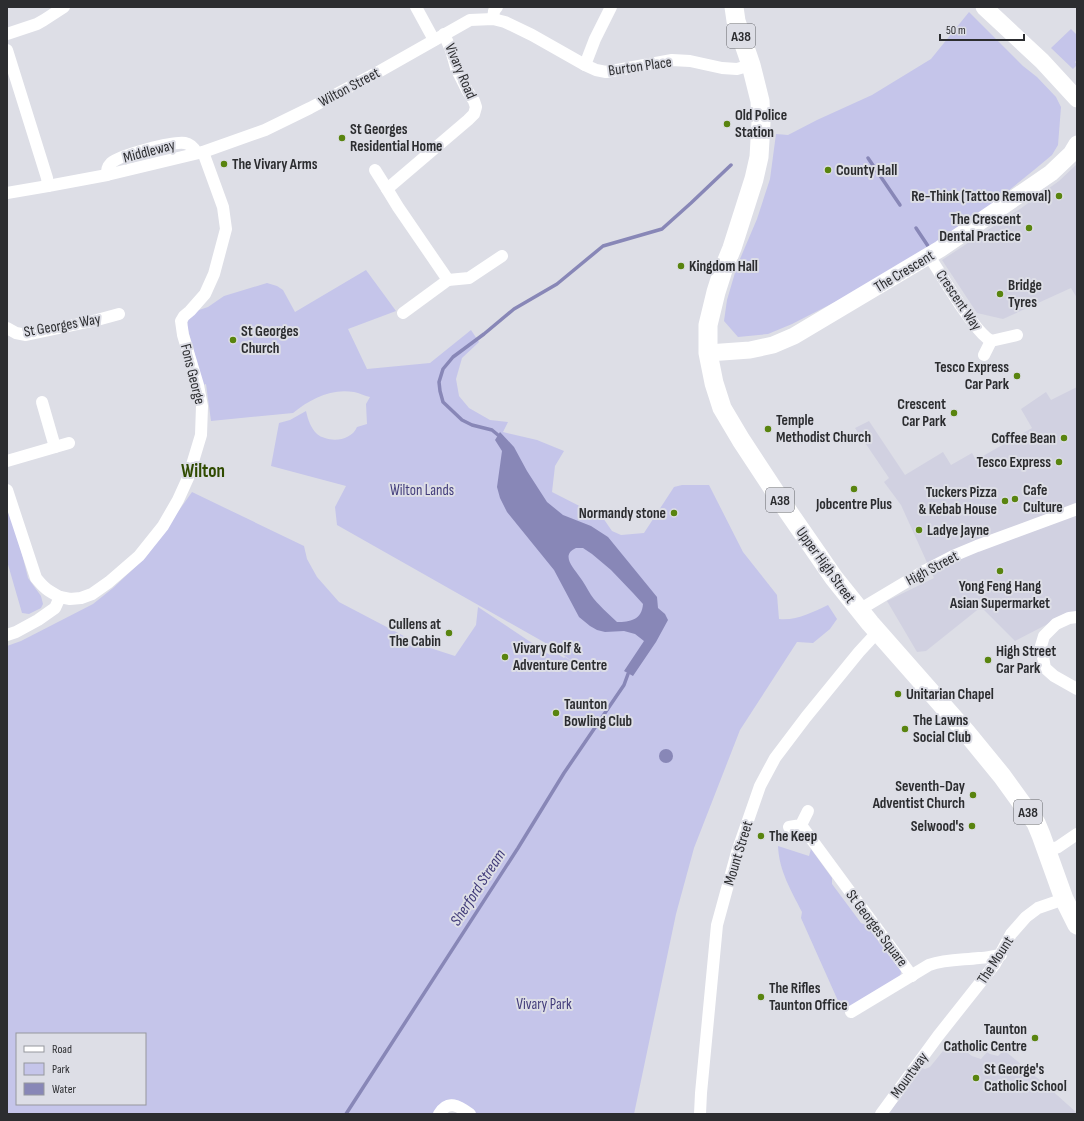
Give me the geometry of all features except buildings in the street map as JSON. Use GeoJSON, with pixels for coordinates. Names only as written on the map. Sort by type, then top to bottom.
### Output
{"type":"FeatureCollection","features":[{"type":"Feature","properties":{"kind":"main road","name":"A38"},"geometry":{"type":"LineString","coordinates":[[734,7],[736,21],[751,65]]}},
{"type":"Feature","properties":{"kind":"main road","name":"Upper High Street"},"geometry":{"type":"LineString","coordinates":[[751,65],[760,101],[761,123],[759,157],[754,179],[716,292],[708,325],[708,353],[714,383],[722,408],[787,510],[834,578],[879,633]]}},
{"type":"Feature","properties":{"kind":"main road","name":"A38"},"geometry":{"type":"LineString","coordinates":[[879,633],[966,732],[1002,776],[1036,823],[1064,899],[1077,925]]}},
{"type":"Feature","properties":{"kind":"street"},"geometry":{"type":"LineString","coordinates":[[7,34],[37,24],[64,7]]}},
{"type":"Feature","properties":{"kind":"street","name":"Vivary Road"},"geometry":{"type":"LineString","coordinates":[[388,188],[474,114],[476,107],[456,68],[452,50],[439,37],[416,7]]}},
{"type":"Feature","properties":{"kind":"street"},"geometry":{"type":"LineString","coordinates":[[585,65],[595,39],[611,7]]}},
{"type":"Feature","properties":{"kind":"street"},"geometry":{"type":"LineString","coordinates":[[984,7],[1038,57],[1077,99]]}},
{"type":"Feature","properties":{"kind":"street","name":"Wilton Street"},"geometry":{"type":"LineString","coordinates":[[200,152],[265,130],[380,71],[470,20],[495,13]]}},
{"type":"Feature","properties":{"kind":"street","name":"Burton Place"},"geometry":{"type":"LineString","coordinates":[[495,13],[505,22],[596,70],[606,72],[672,60],[722,68],[738,69],[751,65]]}},
{"type":"Feature","properties":{"kind":"street"},"geometry":{"type":"LineString","coordinates":[[7,50],[47,178],[48,186]]}},
{"type":"Feature","properties":{"kind":"street","name":"The Crescent"},"geometry":{"type":"LineString","coordinates":[[708,353],[750,350],[773,345],[794,336],[929,256],[1051,173],[1071,154],[1077,144]]}},
{"type":"Feature","properties":{"kind":"street","name":"Middleway"},"geometry":{"type":"LineString","coordinates":[[7,193],[107,175],[200,152]]}},
{"type":"Feature","properties":{"kind":"street","name":"Fons George"},"geometry":{"type":"LineString","coordinates":[[60,596],[70,599],[81,598],[92,594],[109,582],[138,556],[163,526],[178,500],[188,478],[201,435],[202,406],[181,321],[205,294],[214,274],[226,229],[223,208],[200,152]]}},
{"type":"Feature","properties":{"kind":"street"},"geometry":{"type":"LineString","coordinates":[[375,170],[388,188],[398,207],[448,280]]}},
{"type":"Feature","properties":{"kind":"street"},"geometry":{"type":"LineString","coordinates":[[403,313],[448,280],[469,278],[502,256]]}},
{"type":"Feature","properties":{"kind":"street","name":"Crescent Way"},"geometry":{"type":"LineString","coordinates":[[929,256],[961,306],[984,337],[991,341],[1017,335]]}},
{"type":"Feature","properties":{"kind":"street","name":"St Georges Way"},"geometry":{"type":"LineString","coordinates":[[7,328],[16,333],[26,335],[118,314]]}},
{"type":"Feature","properties":{"kind":"street","name":"Crescent Way"},"geometry":{"type":"LineString","coordinates":[[984,355],[991,341]]}},
{"type":"Feature","properties":{"kind":"street"},"geometry":{"type":"LineString","coordinates":[[42,402],[55,447]]}},
{"type":"Feature","properties":{"kind":"street"},"geometry":{"type":"LineString","coordinates":[[7,461],[69,443]]}},
{"type":"Feature","properties":{"kind":"street"},"geometry":{"type":"LineString","coordinates":[[7,490],[36,578],[48,592],[60,596],[55,608],[23,629],[7,635]]}},
{"type":"Feature","properties":{"kind":"street","name":"High Street"},"geometry":{"type":"LineString","coordinates":[[859,610],[926,570],[953,556],[1077,509]]}},
{"type":"Feature","properties":{"kind":"street"},"geometry":{"type":"LineString","coordinates":[[1077,617],[1069,618],[1056,624],[1044,636],[1041,646],[1045,668],[1054,676],[1077,689]]}},
{"type":"Feature","properties":{"kind":"street","name":"Mount Street"},"geometry":{"type":"LineString","coordinates":[[700,1114],[717,925],[737,852],[760,786],[775,758],[806,717],[859,652],[879,633]]}},
{"type":"Feature","properties":{"kind":"street","name":"St Georges Square"},"geometry":{"type":"LineString","coordinates":[[808,811],[795,826],[912,976],[929,965],[937,962],[1001,956]]}},
{"type":"Feature","properties":{"kind":"street"},"geometry":{"type":"LineString","coordinates":[[1047,851],[1058,847],[1077,834]]}},
{"type":"Feature","properties":{"kind":"street","name":"The Mount"},"geometry":{"type":"LineString","coordinates":[[938,1036],[990,971],[1001,956],[1011,934],[1026,917],[1038,908],[1064,899]]}},
{"type":"Feature","properties":{"kind":"street"},"geometry":{"type":"LineString","coordinates":[[851,1012],[912,976]]}},
{"type":"Feature","properties":{"kind":"street","name":"Mountway"},"geometry":{"type":"LineString","coordinates":[[881,1114],[938,1036]]}},
{"type":"Feature","properties":{"kind":"street"},"geometry":{"type":"LineString","coordinates":[[439,1114],[445,1107],[452,1105],[461,1107],[470,1114]]}},
{"type":"Feature","properties":{"kind":"shaded area"},"geometry":{"type":"Polygon","coordinates":[[[1077,164],[1077,298],[1071,288],[1003,319],[977,313],[942,260],[1020,209],[1059,181],[1077,164]]]}},
{"type":"Feature","properties":{"kind":"shaded area"},"geometry":{"type":"Polygon","coordinates":[[[1077,387],[1077,612],[1063,616],[1015,641],[981,607],[926,651],[917,652],[887,601],[934,578],[901,505],[884,482],[889,478],[855,428],[869,421],[905,475],[943,452],[951,465],[972,453],[976,460],[1032,428],[1021,409],[1046,392],[1051,400],[1077,387]]]}},
{"type":"Feature","properties":{"kind":"shaded area","name":"St George's Catholic School"},"geometry":{"type":"Polygon","coordinates":[[[959,1046],[972,1056],[981,1059],[987,1052],[998,1056],[1004,1050],[1077,1114],[888,1114],[922,1068],[925,1069],[930,1067],[943,1051],[947,1049],[956,1050],[959,1046]]]}},
{"type":"Feature","properties":{"kind":"green space","name":"County Hall"},"geometry":{"type":"Polygon","coordinates":[[[969,12],[1056,97],[1061,107],[1058,145],[1052,155],[966,225],[876,281],[792,324],[768,334],[738,337],[724,321],[727,300],[737,266],[757,219],[770,179],[776,134],[788,135],[872,95],[931,59],[969,12]]]}},
{"type":"Feature","properties":{"kind":"green space"},"geometry":{"type":"Polygon","coordinates":[[[1071,29],[1077,35],[1077,60],[1075,62],[1077,65],[1073,69],[1051,48],[1071,29]]]}},
{"type":"Feature","properties":{"kind":"green space"},"geometry":{"type":"Polygon","coordinates":[[[366,270],[396,311],[348,329],[367,369],[430,363],[471,330],[479,342],[462,358],[456,379],[459,396],[469,408],[490,420],[508,422],[503,432],[537,440],[564,451],[555,466],[552,492],[603,518],[612,531],[621,535],[644,533],[674,487],[682,485],[709,485],[743,552],[777,595],[779,619],[792,619],[828,605],[837,619],[830,629],[813,643],[797,642],[740,730],[694,848],[676,914],[634,1114],[476,1114],[464,1104],[451,1099],[442,1103],[433,1114],[7,1114],[7,646],[21,641],[93,604],[113,588],[146,557],[192,492],[304,546],[307,559],[317,577],[339,602],[421,645],[455,656],[476,625],[478,607],[550,655],[553,651],[576,664],[549,645],[337,525],[335,507],[346,486],[271,466],[279,423],[290,420],[306,411],[310,424],[318,435],[334,440],[348,437],[357,427],[367,424],[366,404],[370,397],[345,391],[329,393],[306,403],[293,413],[211,421],[206,384],[203,385],[187,326],[188,320],[196,311],[208,307],[224,296],[267,283],[277,286],[283,290],[295,312],[366,270]]]}},
{"type":"Feature","properties":{"kind":"green space"},"geometry":{"type":"Polygon","coordinates":[[[7,503],[28,578],[41,596],[43,604],[41,608],[29,614],[22,613],[7,561],[7,503]]]}},
{"type":"Feature","properties":{"kind":"green space"},"geometry":{"type":"Polygon","coordinates":[[[778,846],[809,856],[811,849],[832,878],[832,884],[861,923],[866,925],[901,971],[900,978],[843,1012],[801,918],[802,912],[783,872],[778,846]]]}},
{"type":"Feature","properties":{"kind":"water"},"geometry":{"type":"Polygon","coordinates":[[[500,432],[514,447],[527,471],[547,502],[563,515],[591,526],[608,537],[657,597],[658,608],[665,614],[668,620],[656,642],[633,676],[624,671],[644,641],[635,634],[624,631],[605,632],[597,630],[579,617],[554,570],[507,512],[500,498],[497,487],[502,451],[495,440],[500,432]],[[576,548],[571,551],[569,558],[570,562],[594,599],[617,622],[631,621],[638,617],[643,604],[611,570],[583,548],[576,548]]]}},
{"type":"Feature","properties":{"kind":"water"},"geometry":{"type":"Polygon","coordinates":[[[663,749],[669,749],[673,753],[673,759],[669,763],[663,763],[659,759],[659,753],[663,749]]]}},
{"type":"Feature","properties":{"kind":"waterway"},"geometry":{"type":"LineString","coordinates":[[868,158],[900,205]]}},
{"type":"Feature","properties":{"kind":"waterway"},"geometry":{"type":"LineString","coordinates":[[498,435],[492,430],[472,425],[462,420],[443,402],[439,382],[443,369],[453,357],[514,309],[557,284],[603,246],[662,229],[731,165]]}},
{"type":"Feature","properties":{"kind":"waterway"},"geometry":{"type":"LineString","coordinates":[[916,228],[928,246]]}},
{"type":"Feature","properties":{"kind":"waterway","name":"Sherford Stream"},"geometry":{"type":"LineString","coordinates":[[346,1114],[518,848],[564,773],[624,685],[628,674]]}},
{"type":"Feature","properties":{"kind":"place","name":"Old Police Station"},"geometry":{"type":"Point","coordinates":[727,124]}},
{"type":"Feature","properties":{"kind":"place","name":"St Georges Residential Home"},"geometry":{"type":"Point","coordinates":[342,138]}},
{"type":"Feature","properties":{"kind":"place","name":"The Vivary Arms"},"geometry":{"type":"Point","coordinates":[224,164]}},
{"type":"Feature","properties":{"kind":"place","name":"County Hall"},"geometry":{"type":"Point","coordinates":[828,170]}},
{"type":"Feature","properties":{"kind":"place","name":"Re-Think (Tattoo Removal)"},"geometry":{"type":"Point","coordinates":[1059,196]}},
{"type":"Feature","properties":{"kind":"place","name":"The Crescent Dental Practice"},"geometry":{"type":"Point","coordinates":[1029,228]}},
{"type":"Feature","properties":{"kind":"place","name":"Kingdom Hall"},"geometry":{"type":"Point","coordinates":[681,266]}},
{"type":"Feature","properties":{"kind":"place","name":"Bridge Tyres"},"geometry":{"type":"Point","coordinates":[1000,294]}},
{"type":"Feature","properties":{"kind":"place","name":"St Georges Church"},"geometry":{"type":"Point","coordinates":[233,340]}},
{"type":"Feature","properties":{"kind":"place","name":"Tesco Express Car Park"},"geometry":{"type":"Point","coordinates":[1017,376]}},
{"type":"Feature","properties":{"kind":"place","name":"Crescent Car Park"},"geometry":{"type":"Point","coordinates":[954,413]}},
{"type":"Feature","properties":{"kind":"place","name":"Temple Methodist Church"},"geometry":{"type":"Point","coordinates":[768,429]}},
{"type":"Feature","properties":{"kind":"place","name":"Coffee Bean"},"geometry":{"type":"Point","coordinates":[1064,438]}},
{"type":"Feature","properties":{"kind":"place","name":"Tesco Express"},"geometry":{"type":"Point","coordinates":[1059,462]}},
{"type":"Feature","properties":{"kind":"place","name":"Jobcentre Plus"},"geometry":{"type":"Point","coordinates":[854,489]}},
{"type":"Feature","properties":{"kind":"place","name":"Cafe Culture"},"geometry":{"type":"Point","coordinates":[1015,499]}},
{"type":"Feature","properties":{"kind":"place","name":"Tuckers Pizza & Kebab House"},"geometry":{"type":"Point","coordinates":[1005,501]}},
{"type":"Feature","properties":{"kind":"place","name":"Normandy stone"},"geometry":{"type":"Point","coordinates":[674,513]}},
{"type":"Feature","properties":{"kind":"place","name":"Ladye Jayne"},"geometry":{"type":"Point","coordinates":[919,530]}},
{"type":"Feature","properties":{"kind":"place","name":"Yong Feng Hang Asian Supermarket"},"geometry":{"type":"Point","coordinates":[1000,571]}},
{"type":"Feature","properties":{"kind":"place","name":"Cullens at The Cabin"},"geometry":{"type":"Point","coordinates":[449,633]}},
{"type":"Feature","properties":{"kind":"place","name":"Vivary Golf & Adventure Centre"},"geometry":{"type":"Point","coordinates":[505,657]}},
{"type":"Feature","properties":{"kind":"place","name":"High Street Car Park"},"geometry":{"type":"Point","coordinates":[988,660]}},
{"type":"Feature","properties":{"kind":"place","name":"Unitarian Chapel"},"geometry":{"type":"Point","coordinates":[898,694]}},
{"type":"Feature","properties":{"kind":"place","name":"Taunton Bowling Club"},"geometry":{"type":"Point","coordinates":[556,713]}},
{"type":"Feature","properties":{"kind":"place","name":"The Lawns Social Club"},"geometry":{"type":"Point","coordinates":[905,729]}},
{"type":"Feature","properties":{"kind":"place","name":"Seventh-Day Adventist Church"},"geometry":{"type":"Point","coordinates":[973,795]}},
{"type":"Feature","properties":{"kind":"place","name":"Selwood's"},"geometry":{"type":"Point","coordinates":[972,826]}},
{"type":"Feature","properties":{"kind":"place","name":"The Keep"},"geometry":{"type":"Point","coordinates":[761,836]}},
{"type":"Feature","properties":{"kind":"place","name":"The Rifles Taunton Office"},"geometry":{"type":"Point","coordinates":[761,997]}},
{"type":"Feature","properties":{"kind":"place","name":"Taunton Catholic Centre"},"geometry":{"type":"Point","coordinates":[1035,1038]}},
{"type":"Feature","properties":{"kind":"place","name":"St George's Catholic School"},"geometry":{"type":"Point","coordinates":[976,1078]}},
{"type":"Feature","properties":{"kind":"district","name":"Wilton"},"geometry":{"type":"Point","coordinates":[203,470]}},
{"type":"Feature","properties":{"kind":"park label","name":"Wilton Lands"},"geometry":{"type":"Point","coordinates":[422,490]}},
{"type":"Feature","properties":{"kind":"park label","name":"Vivary Park"},"geometry":{"type":"Point","coordinates":[544,1004]}}]}
